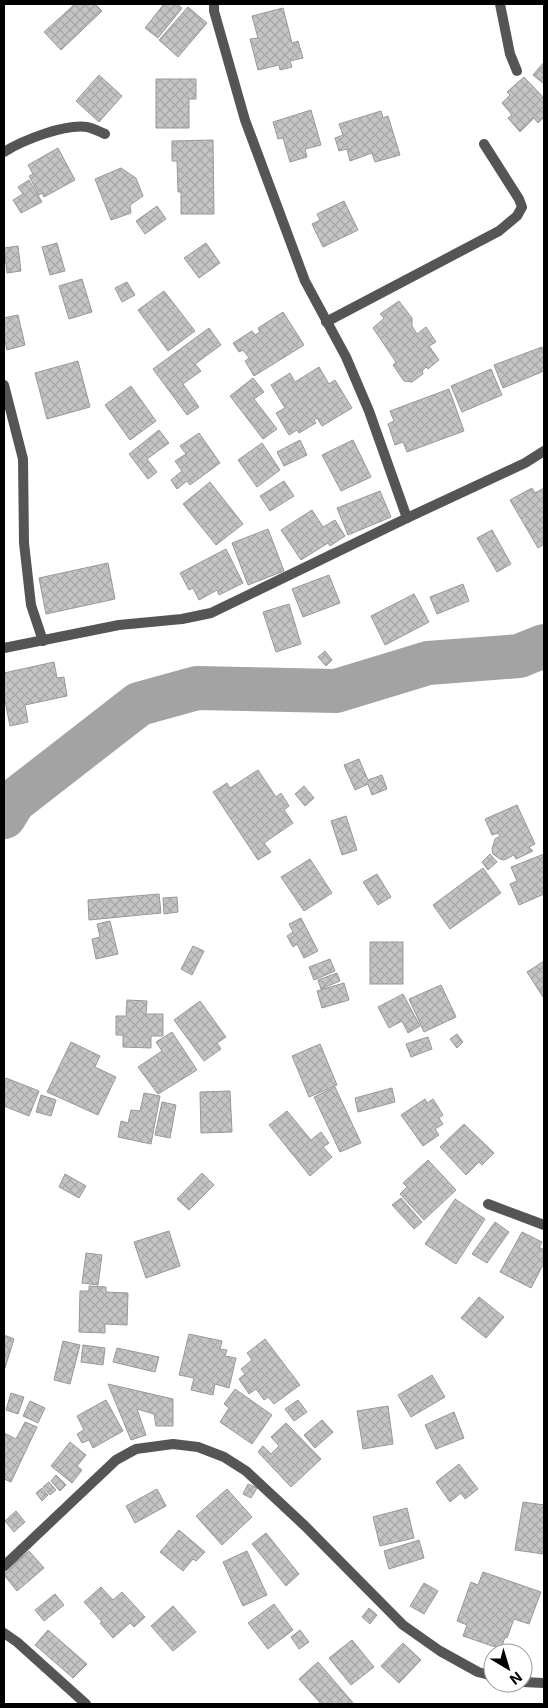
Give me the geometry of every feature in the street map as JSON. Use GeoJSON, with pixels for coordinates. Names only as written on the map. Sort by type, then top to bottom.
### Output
{"type":"FeatureCollection","features":[{"type":"Feature","properties":{"kind":"street"},"geometry":{"type":"LineString","coordinates":[[214,4],[214,11],[245,120],[304,281],[346,357],[369,410],[407,518]]}},
{"type":"Feature","properties":{"kind":"street"},"geometry":{"type":"LineString","coordinates":[[500,4],[510,54],[517,71]]}},
{"type":"Feature","properties":{"kind":"street"},"geometry":{"type":"LineString","coordinates":[[4,152],[16,144],[59,129],[87,127],[105,134]]}},
{"type":"Feature","properties":{"kind":"street"},"geometry":{"type":"LineString","coordinates":[[326,322],[499,231],[517,216],[522,207],[519,199],[484,144]]}},
{"type":"Feature","properties":{"kind":"street"},"geometry":{"type":"LineString","coordinates":[[4,385],[23,459],[24,543],[31,605],[43,641]]}},
{"type":"Feature","properties":{"kind":"street"},"geometry":{"type":"LineString","coordinates":[[4,648],[118,624],[182,618],[211,613],[525,463],[544,451]]}},
{"type":"Feature","properties":{"kind":"street"},"geometry":{"type":"LineString","coordinates":[[488,1204],[544,1225]]}},
{"type":"Feature","properties":{"kind":"street"},"geometry":{"type":"LineString","coordinates":[[4,1566],[116,1460],[136,1449],[174,1444],[198,1447],[224,1457],[246,1471],[305,1526],[403,1625],[440,1651],[483,1673]]}},
{"type":"Feature","properties":{"kind":"street"},"geometry":{"type":"LineString","coordinates":[[4,1633],[17,1642],[86,1704]]}},
{"type":"Feature","properties":{"kind":"building"},"geometry":{"type":"Polygon","coordinates":[[[75,4],[95,4],[102,11],[61,50],[44,32],[75,4]]]}},
{"type":"Feature","properties":{"kind":"building"},"geometry":{"type":"Polygon","coordinates":[[[164,4],[177,4],[182,8],[158,38],[145,28],[164,4]]]}},
{"type":"Feature","properties":{"kind":"building"},"geometry":{"type":"Polygon","coordinates":[[[188,7],[207,23],[178,57],[159,40],[188,7]]]}},
{"type":"Feature","properties":{"kind":"building"},"geometry":{"type":"Polygon","coordinates":[[[283,8],[292,43],[298,41],[303,58],[290,61],[292,67],[280,70],[279,65],[258,70],[250,39],[258,38],[252,16],[283,8]]]}},
{"type":"Feature","properties":{"kind":"building"},"geometry":{"type":"Polygon","coordinates":[[[544,62],[544,84],[533,75],[544,62]]]}},
{"type":"Feature","properties":{"kind":"building"},"geometry":{"type":"Polygon","coordinates":[[[99,75],[122,96],[99,122],[76,101],[99,75]]]}},
{"type":"Feature","properties":{"kind":"building"},"geometry":{"type":"Polygon","coordinates":[[[524,77],[544,98],[544,117],[538,123],[534,118],[520,132],[508,118],[512,115],[502,103],[510,95],[507,92],[524,77]]]}},
{"type":"Feature","properties":{"kind":"building"},"geometry":{"type":"Polygon","coordinates":[[[156,79],[196,79],[196,99],[189,99],[189,128],[156,128],[156,79]]]}},
{"type":"Feature","properties":{"kind":"building"},"geometry":{"type":"Polygon","coordinates":[[[311,110],[321,145],[305,149],[307,157],[290,162],[283,138],[278,139],[273,122],[311,110]]]}},
{"type":"Feature","properties":{"kind":"building"},"geometry":{"type":"Polygon","coordinates":[[[381,111],[383,118],[388,116],[400,155],[375,162],[372,153],[350,161],[347,149],[339,151],[335,138],[343,135],[339,124],[381,111]]]}},
{"type":"Feature","properties":{"kind":"building"},"geometry":{"type":"Polygon","coordinates":[[[213,140],[214,214],[181,214],[181,192],[178,192],[177,161],[172,161],[172,141],[213,140]]]}},
{"type":"Feature","properties":{"kind":"building"},"geometry":{"type":"Polygon","coordinates":[[[58,148],[75,180],[44,197],[42,193],[39,195],[29,176],[33,174],[28,165],[58,148]]]}},
{"type":"Feature","properties":{"kind":"building"},"geometry":{"type":"Polygon","coordinates":[[[121,168],[136,178],[143,196],[130,205],[131,213],[111,220],[95,179],[121,168]]]}},
{"type":"Feature","properties":{"kind":"building"},"geometry":{"type":"Polygon","coordinates":[[[29,180],[42,202],[21,213],[13,200],[23,194],[18,187],[29,180]]]}},
{"type":"Feature","properties":{"kind":"building"},"geometry":{"type":"Polygon","coordinates":[[[344,201],[358,230],[323,247],[312,224],[320,220],[317,214],[344,201]]]}},
{"type":"Feature","properties":{"kind":"building"},"geometry":{"type":"Polygon","coordinates":[[[157,206],[166,219],[145,234],[136,221],[157,206]]]}},
{"type":"Feature","properties":{"kind":"building"},"geometry":{"type":"Polygon","coordinates":[[[57,243],[65,271],[50,275],[42,247],[57,243]]]}},
{"type":"Feature","properties":{"kind":"building"},"geometry":{"type":"Polygon","coordinates":[[[206,243],[220,263],[199,278],[184,258],[206,243]]]}},
{"type":"Feature","properties":{"kind":"building"},"geometry":{"type":"Polygon","coordinates":[[[18,246],[21,271],[7,273],[4,248],[18,246]]]}},
{"type":"Feature","properties":{"kind":"building"},"geometry":{"type":"Polygon","coordinates":[[[82,279],[92,312],[69,319],[59,286],[82,279]]]}},
{"type":"Feature","properties":{"kind":"building"},"geometry":{"type":"Polygon","coordinates":[[[127,282],[135,295],[122,302],[115,288],[127,282]]]}},
{"type":"Feature","properties":{"kind":"building"},"geometry":{"type":"Polygon","coordinates":[[[164,291],[195,331],[168,351],[138,310],[164,291]]]}},
{"type":"Feature","properties":{"kind":"building"},"geometry":{"type":"Polygon","coordinates":[[[399,301],[412,318],[412,326],[417,334],[426,327],[436,342],[429,346],[439,360],[428,369],[426,367],[422,371],[423,374],[412,382],[404,381],[393,365],[396,362],[373,328],[384,318],[380,314],[399,301]]]}},
{"type":"Feature","properties":{"kind":"building"},"geometry":{"type":"Polygon","coordinates":[[[283,312],[304,345],[254,376],[245,361],[249,358],[243,350],[239,352],[233,343],[252,331],[255,335],[260,332],[258,328],[283,312]]]}},
{"type":"Feature","properties":{"kind":"building"},"geometry":{"type":"Polygon","coordinates":[[[18,315],[25,345],[7,350],[4,337],[4,318],[18,315]]]}},
{"type":"Feature","properties":{"kind":"building"},"geometry":{"type":"Polygon","coordinates":[[[209,328],[221,345],[195,364],[201,371],[183,384],[199,407],[187,415],[153,369],[209,328]]]}},
{"type":"Feature","properties":{"kind":"building"},"geometry":{"type":"Polygon","coordinates":[[[542,347],[544,371],[503,388],[494,365],[542,347]]]}},
{"type":"Feature","properties":{"kind":"building"},"geometry":{"type":"Polygon","coordinates":[[[78,361],[90,407],[47,419],[35,373],[78,361]]]}},
{"type":"Feature","properties":{"kind":"building"},"geometry":{"type":"Polygon","coordinates":[[[319,367],[329,384],[335,380],[352,408],[322,426],[317,418],[314,420],[316,423],[299,433],[297,430],[289,435],[276,413],[285,408],[271,385],[290,373],[295,382],[319,367]]]}},
{"type":"Feature","properties":{"kind":"building"},"geometry":{"type":"Polygon","coordinates":[[[491,369],[502,395],[462,412],[451,386],[491,369]]]}},
{"type":"Feature","properties":{"kind":"building"},"geometry":{"type":"Polygon","coordinates":[[[253,378],[264,392],[254,399],[277,429],[263,439],[230,396],[253,378]]]}},
{"type":"Feature","properties":{"kind":"building"},"geometry":{"type":"Polygon","coordinates":[[[131,386],[156,421],[130,440],[105,405],[131,386]]]}},
{"type":"Feature","properties":{"kind":"building"},"geometry":{"type":"Polygon","coordinates":[[[449,389],[464,431],[407,452],[403,442],[395,445],[388,424],[394,421],[390,411],[449,389]]]}},
{"type":"Feature","properties":{"kind":"building"},"geometry":{"type":"Polygon","coordinates":[[[159,430],[169,443],[147,459],[157,472],[148,479],[129,454],[159,430]]]}},
{"type":"Feature","properties":{"kind":"building"},"geometry":{"type":"Polygon","coordinates":[[[199,433],[220,463],[190,485],[187,481],[177,489],[171,480],[182,471],[175,461],[186,454],[180,446],[199,433]]]}},
{"type":"Feature","properties":{"kind":"building"},"geometry":{"type":"Polygon","coordinates":[[[300,440],[307,455],[284,466],[277,452],[300,440]]]}},
{"type":"Feature","properties":{"kind":"building"},"geometry":{"type":"Polygon","coordinates":[[[353,440],[371,477],[341,491],[322,455],[353,440]]]}},
{"type":"Feature","properties":{"kind":"building"},"geometry":{"type":"Polygon","coordinates":[[[262,443],[280,470],[257,487],[238,460],[262,443]]]}},
{"type":"Feature","properties":{"kind":"building"},"geometry":{"type":"Polygon","coordinates":[[[284,481],[294,496],[270,511],[260,496],[284,481]]]}},
{"type":"Feature","properties":{"kind":"building"},"geometry":{"type":"Polygon","coordinates":[[[210,482],[243,524],[216,545],[183,504],[210,482]]]}},
{"type":"Feature","properties":{"kind":"building"},"geometry":{"type":"Polygon","coordinates":[[[532,488],[535,493],[544,488],[544,544],[538,548],[510,500],[532,488]]]}},
{"type":"Feature","properties":{"kind":"building"},"geometry":{"type":"Polygon","coordinates":[[[380,491],[391,517],[348,535],[337,508],[380,491]]]}},
{"type":"Feature","properties":{"kind":"building"},"geometry":{"type":"Polygon","coordinates":[[[312,510],[323,527],[335,520],[345,536],[330,546],[328,543],[301,560],[281,530],[312,510]]]}},
{"type":"Feature","properties":{"kind":"building"},"geometry":{"type":"Polygon","coordinates":[[[268,529],[284,571],[248,585],[232,543],[268,529]]]}},
{"type":"Feature","properties":{"kind":"building"},"geometry":{"type":"Polygon","coordinates":[[[492,530],[511,564],[497,572],[477,538],[492,530]]]}},
{"type":"Feature","properties":{"kind":"building"},"geometry":{"type":"Polygon","coordinates":[[[226,549],[243,583],[219,595],[217,590],[199,600],[193,588],[189,590],[180,573],[226,549]]]}},
{"type":"Feature","properties":{"kind":"building"},"geometry":{"type":"Polygon","coordinates":[[[108,563],[115,599],[46,614],[39,578],[108,563]]]}},
{"type":"Feature","properties":{"kind":"building"},"geometry":{"type":"Polygon","coordinates":[[[329,575],[340,603],[303,617],[292,589],[329,575]]]}},
{"type":"Feature","properties":{"kind":"building"},"geometry":{"type":"Polygon","coordinates":[[[463,584],[469,601],[437,614],[430,597],[463,584]]]}},
{"type":"Feature","properties":{"kind":"building"},"geometry":{"type":"Polygon","coordinates":[[[414,594],[429,622],[385,645],[371,616],[414,594]]]}},
{"type":"Feature","properties":{"kind":"building"},"geometry":{"type":"Polygon","coordinates":[[[289,604],[301,644],[276,652],[263,612],[289,604]]]}},
{"type":"Feature","properties":{"kind":"building"},"geometry":{"type":"Polygon","coordinates":[[[325,651],[332,660],[326,666],[318,657],[325,651]]]}},
{"type":"Feature","properties":{"kind":"building"},"geometry":{"type":"Polygon","coordinates":[[[54,662],[57,678],[64,677],[67,696],[25,705],[28,722],[10,726],[4,696],[4,673],[54,662]]]}},
{"type":"Feature","properties":{"kind":"building"},"geometry":{"type":"Polygon","coordinates":[[[359,759],[368,780],[382,775],[387,789],[372,795],[368,784],[355,790],[344,765],[359,759]]]}},
{"type":"Feature","properties":{"kind":"building"},"geometry":{"type":"Polygon","coordinates":[[[258,770],[276,797],[281,793],[289,806],[284,810],[293,823],[264,843],[271,852],[258,860],[213,792],[227,783],[230,788],[258,770]]]}},
{"type":"Feature","properties":{"kind":"building"},"geometry":{"type":"Polygon","coordinates":[[[304,786],[314,798],[305,806],[295,794],[304,786]]]}},
{"type":"Feature","properties":{"kind":"building"},"geometry":{"type":"Polygon","coordinates":[[[517,805],[535,844],[529,847],[533,851],[516,859],[514,855],[504,860],[500,859],[493,854],[492,849],[495,839],[500,836],[498,833],[492,835],[485,819],[517,805]]]}},
{"type":"Feature","properties":{"kind":"building"},"geometry":{"type":"Polygon","coordinates":[[[346,816],[357,850],[342,855],[331,821],[346,816]]]}},
{"type":"Feature","properties":{"kind":"building"},"geometry":{"type":"Polygon","coordinates":[[[490,854],[497,862],[488,870],[482,862],[490,854]]]}},
{"type":"Feature","properties":{"kind":"building"},"geometry":{"type":"Polygon","coordinates":[[[544,854],[544,894],[519,905],[510,884],[517,881],[511,867],[544,854]]]}},
{"type":"Feature","properties":{"kind":"building"},"geometry":{"type":"Polygon","coordinates":[[[310,859],[332,893],[304,911],[281,877],[310,859]]]}},
{"type":"Feature","properties":{"kind":"building"},"geometry":{"type":"Polygon","coordinates":[[[483,868],[501,893],[450,929],[433,905],[483,868]]]}},
{"type":"Feature","properties":{"kind":"building"},"geometry":{"type":"Polygon","coordinates":[[[377,874],[391,897],[378,905],[363,882],[377,874]]]}},
{"type":"Feature","properties":{"kind":"building"},"geometry":{"type":"Polygon","coordinates":[[[159,894],[161,913],[89,920],[88,900],[159,894]]]}},
{"type":"Feature","properties":{"kind":"building"},"geometry":{"type":"Polygon","coordinates":[[[177,897],[178,912],[164,914],[163,898],[177,897]]]}},
{"type":"Feature","properties":{"kind":"building"},"geometry":{"type":"Polygon","coordinates":[[[301,918],[318,951],[304,958],[297,944],[293,947],[287,936],[293,932],[289,924],[301,918]]]}},
{"type":"Feature","properties":{"kind":"building"},"geometry":{"type":"Polygon","coordinates":[[[110,921],[118,954],[96,959],[92,939],[100,937],[97,924],[110,921]]]}},
{"type":"Feature","properties":{"kind":"building"},"geometry":{"type":"Polygon","coordinates":[[[370,942],[403,942],[403,984],[370,984],[370,942]]]}},
{"type":"Feature","properties":{"kind":"building"},"geometry":{"type":"Polygon","coordinates":[[[193,946],[204,951],[192,975],[181,969],[193,946]]]}},
{"type":"Feature","properties":{"kind":"building"},"geometry":{"type":"Polygon","coordinates":[[[330,959],[335,971],[314,980],[309,967],[330,959]]]}},
{"type":"Feature","properties":{"kind":"building"},"geometry":{"type":"Polygon","coordinates":[[[544,961],[544,996],[543,997],[527,972],[544,961]]]}},
{"type":"Feature","properties":{"kind":"building"},"geometry":{"type":"Polygon","coordinates":[[[337,973],[340,981],[321,989],[318,980],[337,973]]]}},
{"type":"Feature","properties":{"kind":"building"},"geometry":{"type":"Polygon","coordinates":[[[344,983],[349,1000],[322,1008],[317,991],[344,983]]]}},
{"type":"Feature","properties":{"kind":"building"},"geometry":{"type":"Polygon","coordinates":[[[441,985],[456,1017],[424,1032],[409,999],[441,985]]]}},
{"type":"Feature","properties":{"kind":"building"},"geometry":{"type":"Polygon","coordinates":[[[403,994],[420,1026],[408,1033],[402,1021],[389,1028],[378,1007],[403,994]]]}},
{"type":"Feature","properties":{"kind":"building"},"geometry":{"type":"Polygon","coordinates":[[[127,1000],[147,1001],[146,1014],[163,1014],[163,1036],[151,1036],[151,1048],[123,1047],[123,1035],[116,1035],[116,1016],[126,1016],[127,1000]]]}},
{"type":"Feature","properties":{"kind":"building"},"geometry":{"type":"Polygon","coordinates":[[[200,1001],[226,1037],[217,1043],[221,1049],[204,1061],[174,1020],[200,1001]]]}},
{"type":"Feature","properties":{"kind":"building"},"geometry":{"type":"Polygon","coordinates":[[[172,1032],[197,1070],[158,1094],[138,1067],[162,1051],[156,1042],[172,1032]]]}},
{"type":"Feature","properties":{"kind":"building"},"geometry":{"type":"Polygon","coordinates":[[[457,1034],[463,1042],[457,1048],[450,1039],[457,1034]]]}},
{"type":"Feature","properties":{"kind":"building"},"geometry":{"type":"Polygon","coordinates":[[[428,1037],[432,1049],[411,1057],[406,1044],[428,1037]]]}},
{"type":"Feature","properties":{"kind":"building"},"geometry":{"type":"Polygon","coordinates":[[[71,1042],[100,1056],[95,1067],[116,1077],[98,1115],[47,1092],[71,1042]]]}},
{"type":"Feature","properties":{"kind":"building"},"geometry":{"type":"Polygon","coordinates":[[[320,1044],[337,1085],[309,1097],[292,1056],[320,1044]]]}},
{"type":"Feature","properties":{"kind":"building"},"geometry":{"type":"Polygon","coordinates":[[[6,1078],[39,1091],[29,1116],[4,1106],[4,1083],[6,1078]]]}},
{"type":"Feature","properties":{"kind":"building"},"geometry":{"type":"Polygon","coordinates":[[[335,1087],[361,1143],[340,1152],[314,1097],[335,1087]]]}},
{"type":"Feature","properties":{"kind":"building"},"geometry":{"type":"Polygon","coordinates":[[[392,1088],[395,1102],[358,1112],[355,1098],[392,1088]]]}},
{"type":"Feature","properties":{"kind":"building"},"geometry":{"type":"Polygon","coordinates":[[[230,1091],[232,1132],[201,1133],[200,1092],[230,1091]]]}},
{"type":"Feature","properties":{"kind":"building"},"geometry":{"type":"Polygon","coordinates":[[[144,1093],[160,1096],[151,1144],[118,1137],[121,1121],[128,1123],[131,1110],[140,1111],[144,1093]]]}},
{"type":"Feature","properties":{"kind":"building"},"geometry":{"type":"Polygon","coordinates":[[[41,1095],[56,1100],[51,1116],[36,1112],[41,1095]]]}},
{"type":"Feature","properties":{"kind":"building"},"geometry":{"type":"Polygon","coordinates":[[[425,1099],[427,1103],[433,1099],[443,1115],[439,1118],[443,1124],[435,1129],[439,1135],[423,1146],[401,1115],[425,1099]]]}},
{"type":"Feature","properties":{"kind":"building"},"geometry":{"type":"Polygon","coordinates":[[[162,1102],[176,1105],[170,1138],[155,1135],[162,1102]]]}},
{"type":"Feature","properties":{"kind":"building"},"geometry":{"type":"Polygon","coordinates":[[[287,1111],[311,1140],[321,1132],[329,1143],[323,1147],[332,1157],[310,1176],[269,1125],[287,1111]]]}},
{"type":"Feature","properties":{"kind":"building"},"geometry":{"type":"Polygon","coordinates":[[[464,1124],[494,1153],[482,1165],[479,1162],[466,1175],[440,1147],[464,1124]]]}},
{"type":"Feature","properties":{"kind":"building"},"geometry":{"type":"Polygon","coordinates":[[[428,1160],[456,1190],[424,1220],[400,1194],[407,1187],[403,1183],[428,1160]]]}},
{"type":"Feature","properties":{"kind":"building"},"geometry":{"type":"Polygon","coordinates":[[[202,1173],[214,1185],[189,1210],[177,1199],[202,1173]]]}},
{"type":"Feature","properties":{"kind":"building"},"geometry":{"type":"Polygon","coordinates":[[[65,1174],[86,1186],[79,1198],[59,1187],[65,1174]]]}},
{"type":"Feature","properties":{"kind":"building"},"geometry":{"type":"Polygon","coordinates":[[[401,1198],[422,1222],[414,1229],[392,1205],[401,1198]]]}},
{"type":"Feature","properties":{"kind":"building"},"geometry":{"type":"Polygon","coordinates":[[[455,1199],[485,1219],[456,1264],[425,1244],[455,1199]]]}},
{"type":"Feature","properties":{"kind":"building"},"geometry":{"type":"Polygon","coordinates":[[[495,1222],[509,1232],[487,1263],[472,1254],[495,1222]]]}},
{"type":"Feature","properties":{"kind":"building"},"geometry":{"type":"Polygon","coordinates":[[[169,1231],[180,1266],[146,1278],[134,1242],[169,1231]]]}},
{"type":"Feature","properties":{"kind":"building"},"geometry":{"type":"Polygon","coordinates":[[[522,1232],[542,1242],[539,1247],[544,1250],[544,1263],[531,1288],[500,1272],[522,1232]]]}},
{"type":"Feature","properties":{"kind":"building"},"geometry":{"type":"Polygon","coordinates":[[[86,1253],[102,1255],[98,1285],[82,1283],[86,1253]]]}},
{"type":"Feature","properties":{"kind":"building"},"geometry":{"type":"Polygon","coordinates":[[[89,1286],[106,1287],[106,1292],[128,1293],[127,1325],[105,1324],[105,1333],[79,1332],[80,1291],[89,1291],[89,1286]]]}},
{"type":"Feature","properties":{"kind":"building"},"geometry":{"type":"Polygon","coordinates":[[[479,1297],[504,1317],[486,1338],[461,1318],[479,1297]]]}},
{"type":"Feature","properties":{"kind":"building"},"geometry":{"type":"Polygon","coordinates":[[[189,1334],[222,1341],[220,1349],[227,1350],[225,1356],[236,1358],[229,1388],[215,1384],[213,1395],[191,1390],[194,1378],[179,1375],[189,1334]]]}},
{"type":"Feature","properties":{"kind":"building"},"geometry":{"type":"Polygon","coordinates":[[[4,1335],[14,1339],[4,1371],[4,1335]]]}},
{"type":"Feature","properties":{"kind":"building"},"geometry":{"type":"Polygon","coordinates":[[[265,1339],[300,1385],[274,1404],[268,1397],[264,1400],[256,1389],[249,1394],[239,1379],[245,1374],[241,1369],[252,1360],[247,1353],[265,1339]]]}},
{"type":"Feature","properties":{"kind":"building"},"geometry":{"type":"Polygon","coordinates":[[[63,1341],[80,1345],[70,1384],[54,1380],[63,1341]]]}},
{"type":"Feature","properties":{"kind":"building"},"geometry":{"type":"Polygon","coordinates":[[[83,1345],[105,1348],[103,1365],[81,1362],[83,1345]]]}},
{"type":"Feature","properties":{"kind":"building"},"geometry":{"type":"Polygon","coordinates":[[[117,1348],[159,1357],[155,1372],[113,1362],[117,1348]]]}},
{"type":"Feature","properties":{"kind":"building"},"geometry":{"type":"Polygon","coordinates":[[[432,1375],[445,1397],[411,1417],[398,1395],[432,1375]]]}},
{"type":"Feature","properties":{"kind":"building"},"geometry":{"type":"Polygon","coordinates":[[[108,1384],[173,1399],[173,1426],[156,1426],[154,1414],[137,1409],[146,1435],[131,1440],[108,1384]]]}},
{"type":"Feature","properties":{"kind":"building"},"geometry":{"type":"Polygon","coordinates":[[[235,1389],[272,1415],[252,1444],[220,1422],[229,1408],[224,1404],[235,1389]]]}},
{"type":"Feature","properties":{"kind":"building"},"geometry":{"type":"Polygon","coordinates":[[[11,1393],[24,1397],[18,1414],[6,1410],[11,1393]]]}},
{"type":"Feature","properties":{"kind":"building"},"geometry":{"type":"Polygon","coordinates":[[[106,1400],[123,1431],[93,1448],[89,1440],[82,1443],[77,1434],[84,1430],[77,1416],[106,1400]]]}},
{"type":"Feature","properties":{"kind":"building"},"geometry":{"type":"Polygon","coordinates":[[[298,1400],[307,1412],[294,1421],[285,1409],[298,1400]]]}},
{"type":"Feature","properties":{"kind":"building"},"geometry":{"type":"Polygon","coordinates":[[[30,1401],[45,1408],[38,1423],[23,1416],[30,1401]]]}},
{"type":"Feature","properties":{"kind":"building"},"geometry":{"type":"Polygon","coordinates":[[[388,1406],[393,1444],[363,1449],[357,1411],[388,1406]]]}},
{"type":"Feature","properties":{"kind":"building"},"geometry":{"type":"Polygon","coordinates":[[[454,1412],[464,1438],[436,1449],[425,1425],[454,1412]]]}},
{"type":"Feature","properties":{"kind":"building"},"geometry":{"type":"Polygon","coordinates":[[[322,1420],[333,1432],[315,1448],[304,1435],[322,1420]]]}},
{"type":"Feature","properties":{"kind":"building"},"geometry":{"type":"Polygon","coordinates":[[[25,1422],[37,1427],[11,1482],[4,1479],[4,1433],[16,1439],[25,1422]]]}},
{"type":"Feature","properties":{"kind":"building"},"geometry":{"type":"Polygon","coordinates":[[[286,1423],[321,1459],[291,1487],[258,1452],[263,1446],[271,1454],[279,1446],[271,1437],[286,1423]]]}},
{"type":"Feature","properties":{"kind":"building"},"geometry":{"type":"Polygon","coordinates":[[[70,1442],[86,1455],[77,1466],[82,1470],[72,1483],[51,1466],[70,1442]]]}},
{"type":"Feature","properties":{"kind":"building"},"geometry":{"type":"Polygon","coordinates":[[[459,1464],[478,1489],[465,1499],[461,1493],[450,1502],[436,1482],[459,1464]]]}},
{"type":"Feature","properties":{"kind":"building"},"geometry":{"type":"Polygon","coordinates":[[[56,1475],[66,1485],[60,1491],[51,1481],[56,1475]]]}},
{"type":"Feature","properties":{"kind":"building"},"geometry":{"type":"Polygon","coordinates":[[[49,1482],[56,1490],[50,1495],[43,1487],[49,1482]]]}},
{"type":"Feature","properties":{"kind":"building"},"geometry":{"type":"Polygon","coordinates":[[[248,1484],[257,1488],[251,1498],[243,1494],[248,1484]]]}},
{"type":"Feature","properties":{"kind":"building"},"geometry":{"type":"Polygon","coordinates":[[[42,1488],[48,1495],[42,1501],[36,1493],[42,1488]]]}},
{"type":"Feature","properties":{"kind":"building"},"geometry":{"type":"Polygon","coordinates":[[[157,1489],[166,1506],[135,1523],[126,1506],[157,1489]]]}},
{"type":"Feature","properties":{"kind":"building"},"geometry":{"type":"Polygon","coordinates":[[[227,1489],[252,1517],[222,1545],[196,1516],[227,1489]]]}},
{"type":"Feature","properties":{"kind":"building"},"geometry":{"type":"Polygon","coordinates":[[[523,1502],[544,1505],[544,1554],[515,1550],[523,1502]]]}},
{"type":"Feature","properties":{"kind":"building"},"geometry":{"type":"Polygon","coordinates":[[[407,1508],[414,1538],[380,1546],[373,1517],[407,1508]]]}},
{"type":"Feature","properties":{"kind":"building"},"geometry":{"type":"Polygon","coordinates":[[[16,1511],[25,1522],[14,1532],[5,1521],[16,1511]]]}},
{"type":"Feature","properties":{"kind":"building"},"geometry":{"type":"Polygon","coordinates":[[[179,1530],[205,1552],[196,1561],[193,1559],[183,1571],[160,1552],[179,1530]]]}},
{"type":"Feature","properties":{"kind":"building"},"geometry":{"type":"Polygon","coordinates":[[[266,1533],[299,1574],[286,1586],[252,1544],[266,1533]]]}},
{"type":"Feature","properties":{"kind":"building"},"geometry":{"type":"Polygon","coordinates":[[[419,1540],[424,1558],[389,1569],[384,1551],[419,1540]]]}},
{"type":"Feature","properties":{"kind":"building"},"geometry":{"type":"Polygon","coordinates":[[[29,1551],[44,1568],[17,1591],[4,1575],[4,1572],[29,1551]]]}},
{"type":"Feature","properties":{"kind":"building"},"geometry":{"type":"Polygon","coordinates":[[[247,1551],[267,1595],[243,1606],[223,1562],[247,1551]]]}},
{"type":"Feature","properties":{"kind":"building"},"geometry":{"type":"Polygon","coordinates":[[[483,1572],[541,1592],[529,1624],[514,1619],[507,1638],[505,1637],[503,1643],[483,1643],[463,1636],[467,1625],[457,1621],[471,1582],[478,1585],[483,1572]]]}},
{"type":"Feature","properties":{"kind":"building"},"geometry":{"type":"Polygon","coordinates":[[[424,1583],[438,1591],[424,1614],[410,1606],[424,1583]]]}},
{"type":"Feature","properties":{"kind":"building"},"geometry":{"type":"Polygon","coordinates":[[[101,1587],[113,1600],[122,1592],[145,1617],[134,1627],[130,1623],[113,1638],[84,1602],[101,1587]]]}},
{"type":"Feature","properties":{"kind":"building"},"geometry":{"type":"Polygon","coordinates":[[[55,1594],[64,1605],[44,1621],[35,1610],[55,1594]]]}},
{"type":"Feature","properties":{"kind":"building"},"geometry":{"type":"Polygon","coordinates":[[[274,1604],[293,1630],[268,1649],[248,1623],[274,1604]]]}},
{"type":"Feature","properties":{"kind":"building"},"geometry":{"type":"Polygon","coordinates":[[[173,1606],[196,1632],[173,1651],[151,1626],[173,1606]]]}},
{"type":"Feature","properties":{"kind":"building"},"geometry":{"type":"Polygon","coordinates":[[[369,1608],[377,1615],[370,1624],[362,1617],[369,1608]]]}},
{"type":"Feature","properties":{"kind":"building"},"geometry":{"type":"Polygon","coordinates":[[[48,1630],[87,1664],[73,1678],[35,1645],[48,1630]]]}},
{"type":"Feature","properties":{"kind":"building"},"geometry":{"type":"Polygon","coordinates":[[[300,1630],[309,1642],[299,1649],[291,1637],[300,1630]]]}},
{"type":"Feature","properties":{"kind":"building"},"geometry":{"type":"Polygon","coordinates":[[[352,1640],[374,1667],[351,1685],[329,1658],[352,1640]]]}},
{"type":"Feature","properties":{"kind":"building"},"geometry":{"type":"Polygon","coordinates":[[[403,1643],[421,1660],[399,1683],[381,1666],[403,1643]]]}},
{"type":"Feature","properties":{"kind":"building"},"geometry":{"type":"Polygon","coordinates":[[[318,1662],[354,1704],[321,1704],[299,1679],[318,1662]]]}},
{"type":"Feature","properties":{"kind":"waterway"},"geometry":{"type":"LineString","coordinates":[[4,817],[14,801],[139,704],[197,688],[336,691],[428,663],[519,656],[544,646]]}}]}
